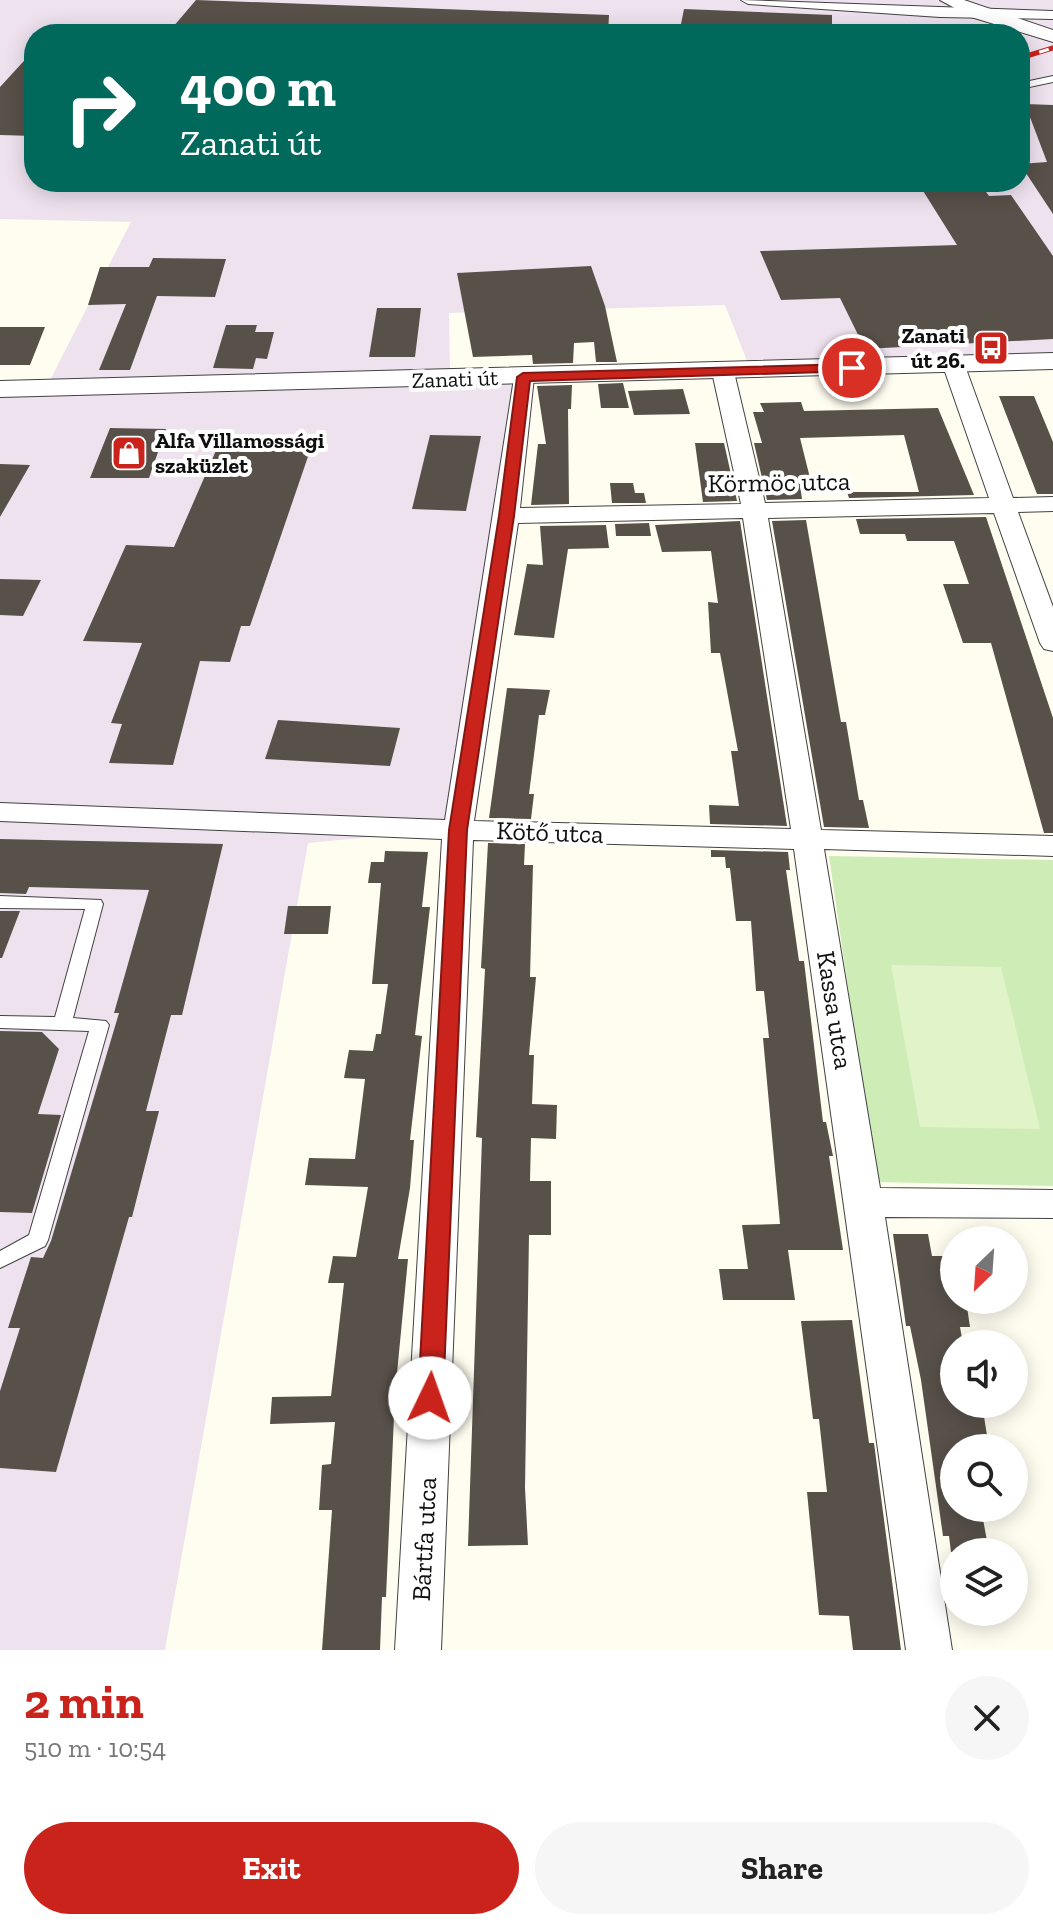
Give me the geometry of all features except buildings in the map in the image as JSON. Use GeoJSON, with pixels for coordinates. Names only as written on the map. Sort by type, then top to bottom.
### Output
{"type":"FeatureCollection","features":[{"type":"Feature","properties":{"kind":"street"},"geometry":{"type":"LineString","coordinates":[[748,0],[978,13],[1027,20],[1053,15]]}},
{"type":"Feature","properties":{"kind":"street"},"geometry":{"type":"LineString","coordinates":[[949,0],[978,13]]}},
{"type":"Feature","properties":{"kind":"street"},"geometry":{"type":"LineString","coordinates":[[1027,20],[1053,36]]}},
{"type":"Feature","properties":{"kind":"street","name":"Zanati út"},"geometry":{"type":"LineString","coordinates":[[0,389],[1053,361]]}},
{"type":"Feature","properties":{"kind":"street"},"geometry":{"type":"LineString","coordinates":[[954,366],[1053,643]]}},
{"type":"Feature","properties":{"kind":"street","name":"Kassa utca"},"geometry":{"type":"LineString","coordinates":[[723,372],[753,511],[808,839],[866,1202],[929,1650]]}},
{"type":"Feature","properties":{"kind":"street","name":"Bártfa utca"},"geometry":{"type":"LineString","coordinates":[[418,1650],[458,830],[507,516],[523,377]]}},
{"type":"Feature","properties":{"kind":"street","name":"Körmöc utca"},"geometry":{"type":"LineString","coordinates":[[507,516],[1053,504]]}},
{"type":"Feature","properties":{"kind":"street","name":"Kötő utca"},"geometry":{"type":"LineString","coordinates":[[0,812],[458,830],[1053,846]]}},
{"type":"Feature","properties":{"kind":"street"},"geometry":{"type":"LineString","coordinates":[[866,1202],[1053,1204]]}},
{"type":"Feature","properties":{"kind":"lane"},"geometry":{"type":"LineString","coordinates":[[1030,84],[1053,79]]}},
{"type":"Feature","properties":{"kind":"lane"},"geometry":{"type":"LineString","coordinates":[[0,902],[95,904],[62,1024]]}},
{"type":"Feature","properties":{"kind":"lane"},"geometry":{"type":"LineString","coordinates":[[0,1022],[100,1025],[38,1240],[1,1262]]}},
{"type":"Feature","properties":{"kind":"shaded area"},"geometry":{"type":"Polygon","coordinates":[[[0,0],[1053,0],[1053,354],[749,366],[725,305],[449,313],[450,376],[517,375],[454,829],[308,843],[165,1650],[0,1650],[0,383],[49,382],[131,222],[0,219],[0,0]]]}},
{"type":"Feature","properties":{"kind":"green space"},"geometry":{"type":"Polygon","coordinates":[[[829,856],[1053,860],[1053,1186],[876,1182],[829,856]]]}},
{"type":"Feature","properties":{"kind":"green space"},"geometry":{"type":"Polygon","coordinates":[[[891,965],[1001,967],[1040,1129],[920,1127],[891,965]]]}},
{"type":"Feature","properties":{"kind":"railway"},"geometry":{"type":"LineString","coordinates":[[1030,55],[1053,48]]}},
{"type":"Feature","properties":{"kind":"place","name":"Zanati út 26."},"geometry":{"type":"Point","coordinates":[991,348]}},
{"type":"Feature","properties":{"kind":"place","name":"Alfa Villamossági szaküzlet"},"geometry":{"type":"Point","coordinates":[129,453]}},
{"type":"Feature","properties":{"kind":"route"},"geometry":{"type":"LineString","coordinates":[[430,1398],[458,830],[507,516],[523,377],[852,368]]}}]}
